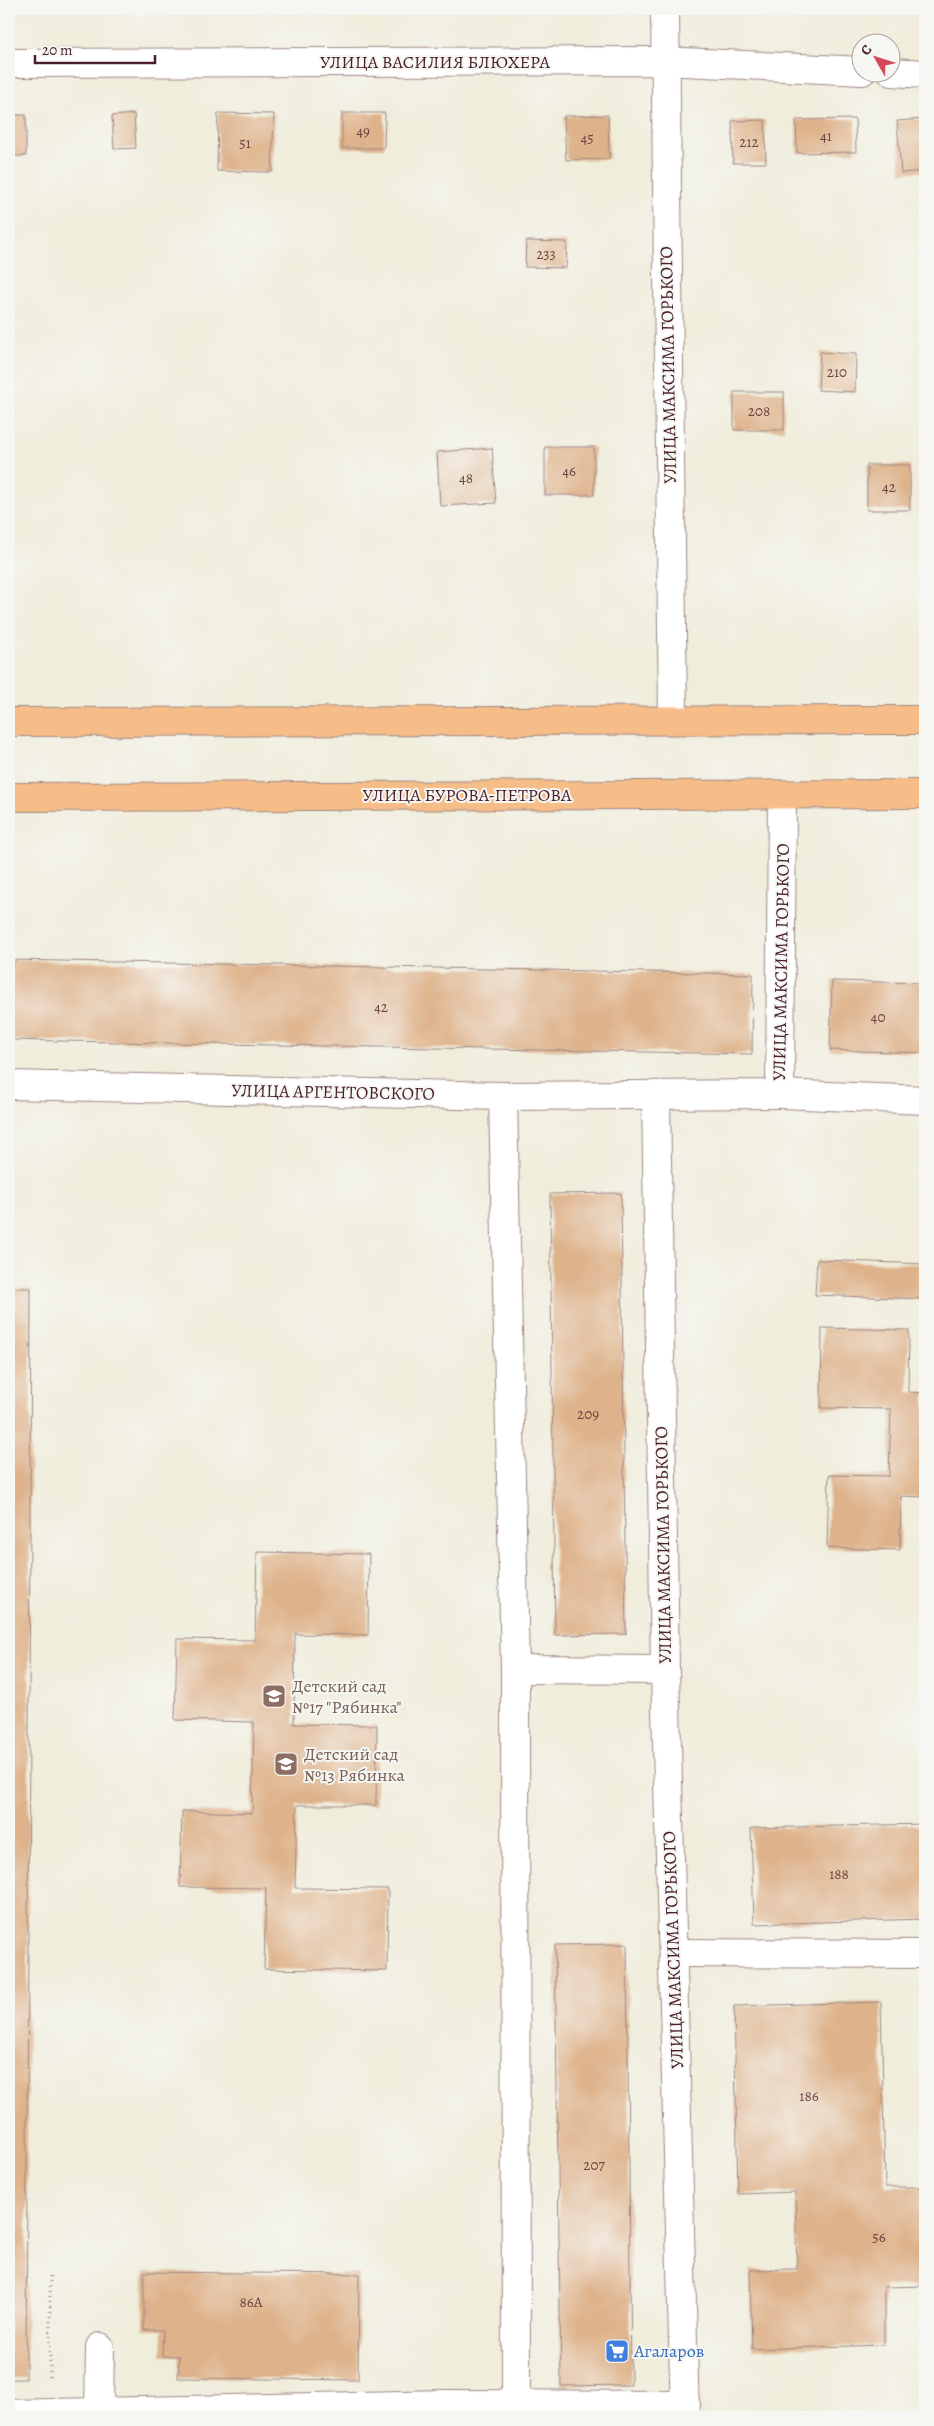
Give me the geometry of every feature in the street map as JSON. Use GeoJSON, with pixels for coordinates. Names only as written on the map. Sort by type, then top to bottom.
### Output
{"type":"FeatureCollection","features":[{"type":"Feature","properties":{"kind":"main road"},"geometry":{"type":"LineString","coordinates":[[9,722],[925,720]]}},
{"type":"Feature","properties":{"kind":"main road","name":"УЛИЦА БУРОВА-ПЕТРОВА"},"geometry":{"type":"LineString","coordinates":[[9,797],[925,794]]}},
{"type":"Feature","properties":{"kind":"street","name":"УЛИЦА МАКСИМА ГОРЬКОГО"},"geometry":{"type":"LineString","coordinates":[[664,9],[673,720]]}},
{"type":"Feature","properties":{"kind":"street","name":"УЛИЦА ВАСИЛИЯ БЛЮХЕРА"},"geometry":{"type":"LineString","coordinates":[[9,63],[664,61],[852,70]]}},
{"type":"Feature","properties":{"kind":"street"},"geometry":{"type":"LineString","coordinates":[[902,73],[925,74]]}},
{"type":"Feature","properties":{"kind":"street","name":"УЛИЦА МАКСИМА ГОРЬКОГО"},"geometry":{"type":"LineString","coordinates":[[686,2411],[665,1670],[656,1096],[780,1094],[782,794]]}},
{"type":"Feature","properties":{"kind":"street","name":"УЛИЦА АРГЕНТОВСКОГО"},"geometry":{"type":"LineString","coordinates":[[9,1085],[503,1096],[656,1096]]}},
{"type":"Feature","properties":{"kind":"street"},"geometry":{"type":"LineString","coordinates":[[780,1094],[925,1100]]}},
{"type":"Feature","properties":{"kind":"street"},"geometry":{"type":"LineString","coordinates":[[503,1096],[515,1669],[516,2404]]}},
{"type":"Feature","properties":{"kind":"street"},"geometry":{"type":"LineString","coordinates":[[515,1669],[665,1670]]}},
{"type":"Feature","properties":{"kind":"street"},"geometry":{"type":"LineString","coordinates":[[673,1953],[925,1954]]}},
{"type":"Feature","properties":{"kind":"street"},"geometry":{"type":"LineString","coordinates":[[100,2347],[100,2412]]}},
{"type":"Feature","properties":{"kind":"street"},"geometry":{"type":"LineString","coordinates":[[9,2414],[516,2404],[686,2411]]}},
{"type":"Feature","properties":{"kind":"path"},"geometry":{"type":"LineString","coordinates":[[49,2413],[50,2273]]}},
{"type":"Feature","properties":{"kind":"building"},"geometry":{"type":"Polygon","coordinates":[[[218,113],[274,114],[272,172],[217,171],[218,113]]]}},
{"type":"Feature","properties":{"kind":"building"},"geometry":{"type":"Polygon","coordinates":[[[342,113],[385,113],[384,148],[342,148],[342,113]]]}},
{"type":"Feature","properties":{"kind":"building"},"geometry":{"type":"Polygon","coordinates":[[[134,114],[136,148],[114,149],[112,116],[134,114]]]}},
{"type":"Feature","properties":{"kind":"building"},"geometry":{"type":"Polygon","coordinates":[[[9,115],[26,115],[26,156],[9,156],[9,115]]]}},
{"type":"Feature","properties":{"kind":"building"},"geometry":{"type":"Polygon","coordinates":[[[608,115],[609,159],[566,160],[564,116],[608,115]]]}},
{"type":"Feature","properties":{"kind":"building"},"geometry":{"type":"Polygon","coordinates":[[[855,119],[856,152],[797,153],[796,120],[855,119]]]}},
{"type":"Feature","properties":{"kind":"building"},"geometry":{"type":"Polygon","coordinates":[[[925,119],[925,171],[901,173],[897,121],[925,119]]]}},
{"type":"Feature","properties":{"kind":"building"},"geometry":{"type":"Polygon","coordinates":[[[765,120],[766,163],[733,163],[732,121],[765,120]]]}},
{"type":"Feature","properties":{"kind":"building"},"geometry":{"type":"Polygon","coordinates":[[[526,241],[567,242],[566,268],[525,267],[526,241]]]}},
{"type":"Feature","properties":{"kind":"building"},"geometry":{"type":"Polygon","coordinates":[[[820,352],[856,354],[855,392],[818,390],[820,352]]]}},
{"type":"Feature","properties":{"kind":"building"},"geometry":{"type":"Polygon","coordinates":[[[734,392],[784,392],[784,430],[734,430],[734,392]]]}},
{"type":"Feature","properties":{"kind":"building"},"geometry":{"type":"Polygon","coordinates":[[[545,447],[594,447],[594,495],[545,495],[545,447]]]}},
{"type":"Feature","properties":{"kind":"building"},"geometry":{"type":"Polygon","coordinates":[[[492,448],[496,503],[440,506],[437,452],[492,448]]]}},
{"type":"Feature","properties":{"kind":"building"},"geometry":{"type":"Polygon","coordinates":[[[867,465],[910,465],[910,510],[867,510],[867,465]]]}},
{"type":"Feature","properties":{"kind":"building"},"geometry":{"type":"Polygon","coordinates":[[[9,960],[753,974],[752,1054],[9,1040],[9,960]]]}},
{"type":"Feature","properties":{"kind":"building"},"geometry":{"type":"Polygon","coordinates":[[[832,981],[925,983],[925,1053],[830,1050],[832,981]]]}},
{"type":"Feature","properties":{"kind":"building"},"geometry":{"type":"Polygon","coordinates":[[[621,1193],[626,1634],[555,1635],[550,1194],[621,1193]]]}},
{"type":"Feature","properties":{"kind":"building"},"geometry":{"type":"Polygon","coordinates":[[[817,1260],[925,1264],[925,1299],[815,1295],[817,1260]]]}},
{"type":"Feature","properties":{"kind":"building"},"geometry":{"type":"Polygon","coordinates":[[[9,1288],[31,1288],[26,2379],[9,2379],[9,1288]]]}},
{"type":"Feature","properties":{"kind":"building"},"geometry":{"type":"Polygon","coordinates":[[[822,1328],[909,1330],[908,1392],[925,1393],[925,1497],[901,1496],[900,1550],[827,1548],[829,1475],[889,1476],[891,1409],[821,1408],[822,1328]]]}},
{"type":"Feature","properties":{"kind":"building"},"geometry":{"type":"Polygon","coordinates":[[[257,1552],[369,1554],[368,1635],[295,1634],[294,1724],[377,1725],[376,1805],[297,1805],[295,1888],[388,1889],[387,1971],[264,1969],[266,1888],[180,1887],[182,1811],[252,1813],[254,1722],[175,1720],[177,1639],[255,1640],[257,1552]]]}},
{"type":"Feature","properties":{"kind":"building"},"geometry":{"type":"Polygon","coordinates":[[[925,1824],[925,1919],[754,1924],[751,1828],[925,1824]]]}},
{"type":"Feature","properties":{"kind":"building"},"geometry":{"type":"Polygon","coordinates":[[[627,1944],[631,2385],[561,2386],[555,1945],[627,1944]]]}},
{"type":"Feature","properties":{"kind":"building"},"geometry":{"type":"Polygon","coordinates":[[[881,2002],[885,2187],[925,2187],[925,2286],[884,2287],[884,2345],[752,2349],[750,2270],[797,2269],[795,2192],[738,2194],[734,2006],[881,2002]]]}},
{"type":"Feature","properties":{"kind":"building"},"geometry":{"type":"Polygon","coordinates":[[[144,2272],[359,2274],[358,2380],[178,2378],[179,2356],[162,2356],[163,2330],[144,2330],[144,2272]]]}},
{"type":"Feature","properties":{"kind":"place","name":"Детский сад №17 \"Рябинка\""},"geometry":{"type":"Point","coordinates":[274,1696]}},
{"type":"Feature","properties":{"kind":"place","name":"Детский сад №13 Рябинка"},"geometry":{"type":"Point","coordinates":[286,1764]}},
{"type":"Feature","properties":{"kind":"place","name":"Агаларов"},"geometry":{"type":"Point","coordinates":[617,2351]}}]}
